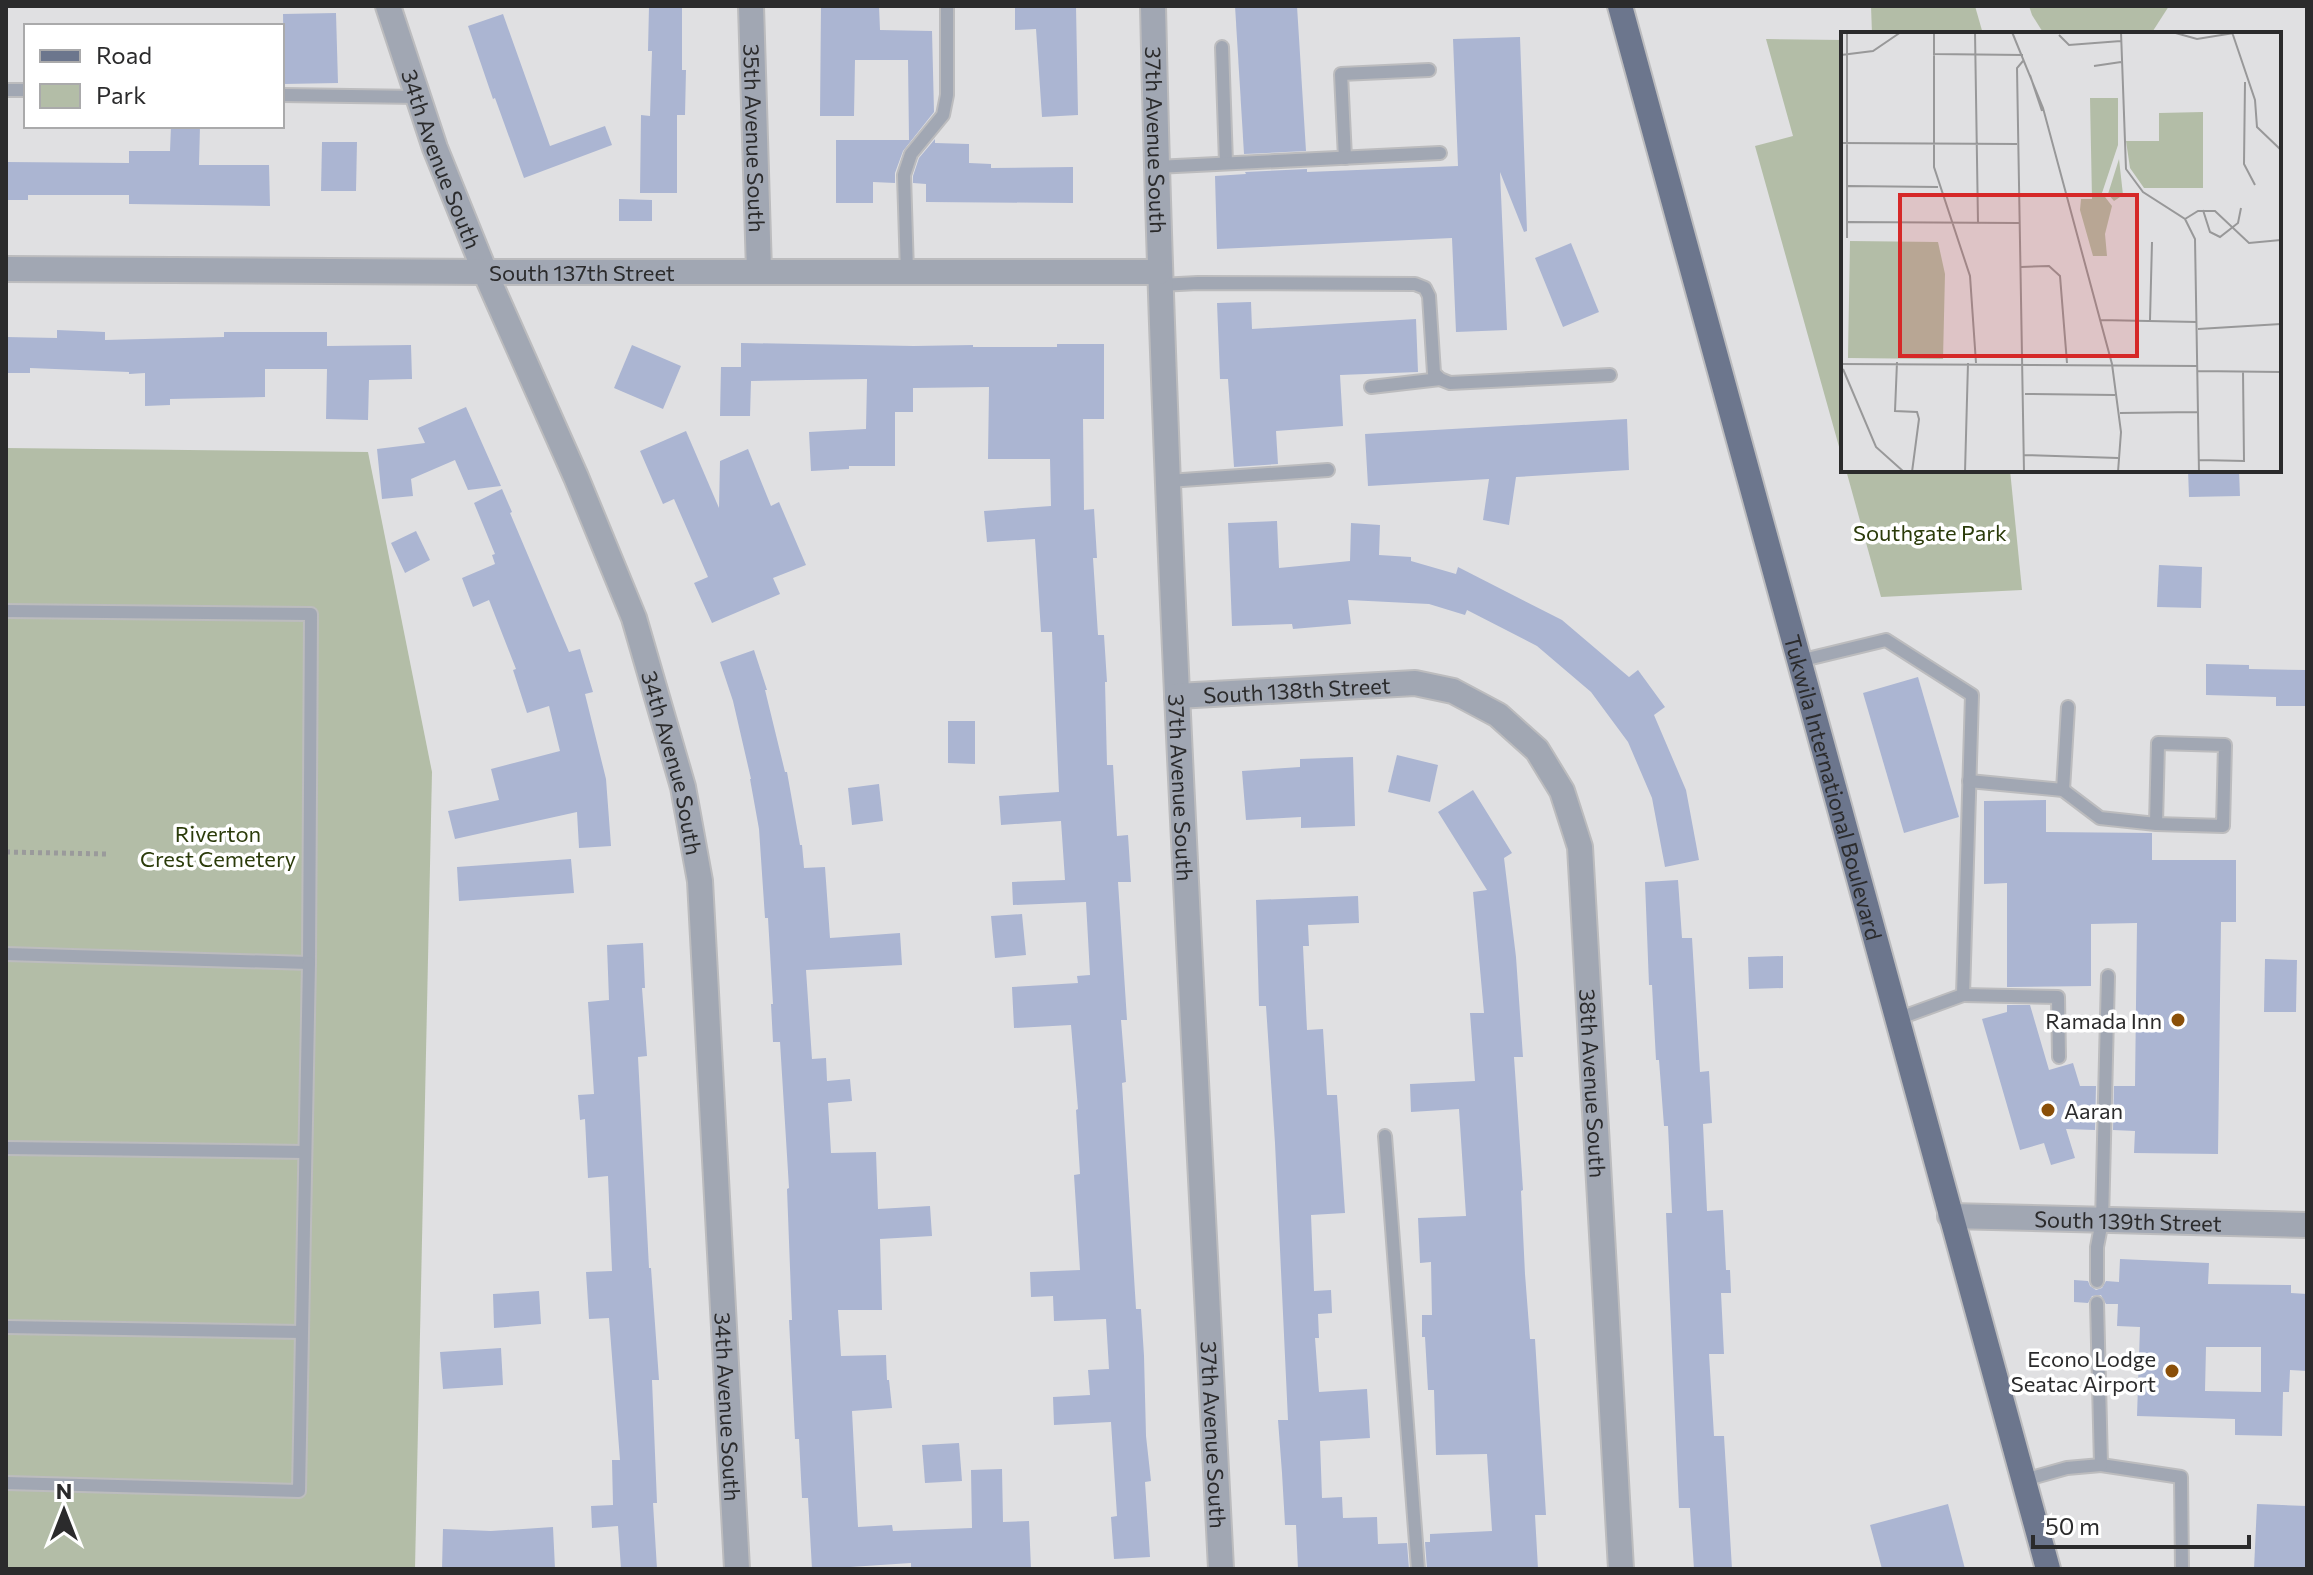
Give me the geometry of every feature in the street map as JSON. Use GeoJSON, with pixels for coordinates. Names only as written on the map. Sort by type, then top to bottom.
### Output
{"type":"FeatureCollection","features":[{"type":"Feature","properties":{"kind":"main road","name":"Tukwila International Boulevard"},"geometry":{"type":"LineString","coordinates":[[1620,6],[2048,1569]]}},
{"type":"Feature","properties":{"kind":"street","name":"34th Avenue South"},"geometry":{"type":"LineString","coordinates":[[388,6],[435,148],[634,618],[683,787],[700,881],[737,1569]]}},
{"type":"Feature","properties":{"kind":"street","name":"35th Avenue South"},"geometry":{"type":"LineString","coordinates":[[751,6],[759,271]]}},
{"type":"Feature","properties":{"kind":"street","name":"37th Avenue South"},"geometry":{"type":"LineString","coordinates":[[1153,6],[1156,167],[1177,696],[1221,1569]]}},
{"type":"Feature","properties":{"kind":"street","name":"South 137th Street"},"geometry":{"type":"LineString","coordinates":[[6,269],[907,272],[1160,278]]}},
{"type":"Feature","properties":{"kind":"street","name":"South 138th Street"},"geometry":{"type":"LineString","coordinates":[[1177,696],[1415,683]]}},
{"type":"Feature","properties":{"kind":"street","name":"38th Avenue South"},"geometry":{"type":"LineString","coordinates":[[1415,683],[1453,691],[1498,715],[1537,750],[1562,791],[1580,847],[1621,1569]]}},
{"type":"Feature","properties":{"kind":"street","name":"South 139th Street"},"geometry":{"type":"LineString","coordinates":[[1950,1216],[2307,1225]]}},
{"type":"Feature","properties":{"kind":"lane"},"geometry":{"type":"LineString","coordinates":[[907,272],[904,175],[911,154],[943,115],[947,95],[947,6]]}},
{"type":"Feature","properties":{"kind":"lane"},"geometry":{"type":"LineString","coordinates":[[1222,47],[1226,163]]}},
{"type":"Feature","properties":{"kind":"lane"},"geometry":{"type":"LineString","coordinates":[[1345,158],[1341,74],[1429,70]]}},
{"type":"Feature","properties":{"kind":"lane"},"geometry":{"type":"LineString","coordinates":[[284,95],[419,97]]}},
{"type":"Feature","properties":{"kind":"lane"},"geometry":{"type":"LineString","coordinates":[[1156,167],[1440,153]]}},
{"type":"Feature","properties":{"kind":"lane"},"geometry":{"type":"LineString","coordinates":[[1160,278],[1198,283],[1415,284],[1425,288],[1429,296],[1434,373],[1440,379],[1450,383],[1610,375]]}},
{"type":"Feature","properties":{"kind":"lane"},"geometry":{"type":"LineString","coordinates":[[1371,387],[1440,379]]}},
{"type":"Feature","properties":{"kind":"lane"},"geometry":{"type":"LineString","coordinates":[[1168,481],[1328,470]]}},
{"type":"Feature","properties":{"kind":"lane"},"geometry":{"type":"LineString","coordinates":[[6,611],[311,614],[309,963],[299,1491],[6,1483]]}},
{"type":"Feature","properties":{"kind":"lane"},"geometry":{"type":"LineString","coordinates":[[1799,661],[1886,640],[1972,695],[1963,995]]}},
{"type":"Feature","properties":{"kind":"lane"},"geometry":{"type":"LineString","coordinates":[[2063,790],[2068,707]]}},
{"type":"Feature","properties":{"kind":"lane"},"geometry":{"type":"LineString","coordinates":[[1969,781],[2063,790],[2100,818],[2156,824],[2223,826],[2225,745],[2158,743],[2156,824]]}},
{"type":"Feature","properties":{"kind":"lane"},"geometry":{"type":"LineString","coordinates":[[6,954],[309,963]]}},
{"type":"Feature","properties":{"kind":"lane"},"geometry":{"type":"LineString","coordinates":[[2097,1281],[2097,1247],[2102,1221],[2108,976]]}},
{"type":"Feature","properties":{"kind":"lane"},"geometry":{"type":"LineString","coordinates":[[1897,1019],[1963,995],[2058,997],[2059,1057]]}},
{"type":"Feature","properties":{"kind":"lane"},"geometry":{"type":"LineString","coordinates":[[1385,1136],[1418,1569]]}},
{"type":"Feature","properties":{"kind":"lane"},"geometry":{"type":"LineString","coordinates":[[6,1148],[305,1152]]}},
{"type":"Feature","properties":{"kind":"lane"},"geometry":{"type":"LineString","coordinates":[[2097,1303],[2101,1465]]}},
{"type":"Feature","properties":{"kind":"lane"},"geometry":{"type":"LineString","coordinates":[[6,1327],[302,1332]]}},
{"type":"Feature","properties":{"kind":"lane"},"geometry":{"type":"LineString","coordinates":[[2024,1480],[2067,1468],[2101,1465],[2181,1477],[2182,1569]]}},
{"type":"Feature","properties":{"kind":"path"},"geometry":{"type":"LineString","coordinates":[[6,852],[107,854]]}},
{"type":"Feature","properties":{"kind":"green space"},"geometry":{"type":"Polygon","coordinates":[[[1871,6],[1975,6],[1982,32],[1872,32],[1871,6]]]}},
{"type":"Feature","properties":{"kind":"green space"},"geometry":{"type":"Polygon","coordinates":[[[2029,6],[2169,6],[2152,32],[2043,32],[2029,6]]]}},
{"type":"Feature","properties":{"kind":"green space","name":"Southgate Park"},"geometry":{"type":"Polygon","coordinates":[[[1766,39],[1841,40],[1841,454],[1755,146],[1793,136],[1766,39]]]}},
{"type":"Feature","properties":{"kind":"green space","name":"Riverton Crest Cemetery"},"geometry":{"type":"Polygon","coordinates":[[[6,448],[368,452],[432,772],[415,1569],[6,1569],[6,448]]]}},
{"type":"Feature","properties":{"kind":"green space","name":"Southgate Park"},"geometry":{"type":"Polygon","coordinates":[[[1847,472],[2010,472],[2022,590],[1881,597],[1847,472]]]}},
{"type":"Feature","properties":{"kind":"building"},"geometry":{"type":"Polygon","coordinates":[[[649,6],[682,6],[685,115],[677,115],[677,193],[640,193],[641,115],[650,116],[652,51],[648,51],[649,6]]]}},
{"type":"Feature","properties":{"kind":"building"},"geometry":{"type":"Polygon","coordinates":[[[821,6],[879,6],[880,30],[932,31],[934,112],[903,151],[895,173],[895,183],[873,182],[873,203],[836,203],[836,140],[909,140],[908,60],[855,60],[854,116],[820,116],[821,6]]]}},
{"type":"Feature","properties":{"kind":"building"},"geometry":{"type":"Polygon","coordinates":[[[1015,6],[1076,6],[1078,115],[1042,117],[1036,29],[1015,30],[1015,6]]]}},
{"type":"Feature","properties":{"kind":"building"},"geometry":{"type":"Polygon","coordinates":[[[1235,6],[1297,6],[1306,151],[1244,154],[1235,6]]]}},
{"type":"Feature","properties":{"kind":"building"},"geometry":{"type":"Polygon","coordinates":[[[336,13],[338,83],[284,84],[283,14],[336,13]]]}},
{"type":"Feature","properties":{"kind":"building"},"geometry":{"type":"Polygon","coordinates":[[[503,14],[550,146],[605,126],[612,145],[524,178],[468,26],[503,14]]]}},
{"type":"Feature","properties":{"kind":"building"},"geometry":{"type":"Polygon","coordinates":[[[1520,37],[1527,231],[1524,232],[1500,172],[1507,330],[1456,332],[1452,238],[1217,249],[1215,176],[1307,169],[1307,172],[1458,166],[1453,39],[1520,37]]]}},
{"type":"Feature","properties":{"kind":"building"},"geometry":{"type":"Polygon","coordinates":[[[171,128],[200,128],[199,165],[269,165],[270,206],[129,204],[129,195],[28,195],[28,200],[6,200],[6,162],[129,163],[129,151],[170,151],[171,128]]]}},
{"type":"Feature","properties":{"kind":"building"},"geometry":{"type":"Polygon","coordinates":[[[935,139],[935,143],[969,144],[969,163],[991,164],[991,168],[1073,167],[1073,203],[926,202],[926,184],[913,183],[913,176],[919,158],[935,139]]]}},
{"type":"Feature","properties":{"kind":"building"},"geometry":{"type":"Polygon","coordinates":[[[322,142],[357,142],[356,191],[321,191],[322,142]]]}},
{"type":"Feature","properties":{"kind":"building"},"geometry":{"type":"Polygon","coordinates":[[[619,199],[652,200],[652,221],[619,221],[619,199]]]}},
{"type":"Feature","properties":{"kind":"building"},"geometry":{"type":"Polygon","coordinates":[[[1571,243],[1599,312],[1563,327],[1535,258],[1571,243]]]}},
{"type":"Feature","properties":{"kind":"building"},"geometry":{"type":"Polygon","coordinates":[[[1251,302],[1252,329],[1416,319],[1418,372],[1340,375],[1343,426],[1276,431],[1278,464],[1234,467],[1228,379],[1220,379],[1217,303],[1251,302]]]}},
{"type":"Feature","properties":{"kind":"building"},"geometry":{"type":"Polygon","coordinates":[[[57,330],[105,332],[105,340],[224,337],[224,332],[327,332],[327,346],[411,345],[412,379],[369,380],[368,420],[326,419],[327,369],[265,369],[265,397],[170,399],[170,405],[145,406],[145,373],[30,368],[30,373],[6,373],[6,337],[57,338],[57,330]]]}},
{"type":"Feature","properties":{"kind":"building"},"geometry":{"type":"Polygon","coordinates":[[[741,343],[973,347],[1104,344],[1104,419],[1083,419],[1084,510],[1094,509],[1097,558],[1093,558],[1098,635],[1104,635],[1107,682],[1107,765],[1113,765],[1117,836],[1128,835],[1131,882],[1118,882],[1127,1020],[1121,1020],[1126,1082],[1122,1083],[1136,1309],[1141,1309],[1144,1356],[1146,1436],[1151,1481],[1145,1482],[1150,1557],[1114,1559],[1111,1517],[1117,1516],[1111,1422],[1054,1425],[1053,1397],[1090,1395],[1088,1370],[1109,1369],[1106,1319],[1054,1321],[1053,1296],[1031,1297],[1030,1272],[1080,1270],[1074,1175],[1080,1174],[1078,1109],[1071,1025],[1014,1028],[1012,987],[1078,983],[1077,976],[1090,975],[1086,902],[1013,905],[1012,882],[1065,880],[1061,821],[1001,825],[999,796],[1059,792],[1052,632],[1041,632],[1035,539],[987,542],[984,511],[1051,506],[1050,459],[988,459],[989,387],[913,388],[913,412],[895,412],[895,466],[849,466],[849,469],[811,471],[809,432],[866,429],[867,379],[751,381],[750,416],[720,416],[721,367],[741,367],[741,343]]]}},
{"type":"Feature","properties":{"kind":"building"},"geometry":{"type":"Polygon","coordinates":[[[632,345],[681,366],[663,409],[614,388],[632,345]]]}},
{"type":"Feature","properties":{"kind":"building"},"geometry":{"type":"Polygon","coordinates":[[[466,407],[501,486],[468,490],[455,460],[411,479],[413,496],[382,499],[377,449],[425,443],[418,428],[466,407]]]}},
{"type":"Feature","properties":{"kind":"building"},"geometry":{"type":"Polygon","coordinates":[[[1627,419],[1629,470],[1516,477],[1509,525],[1483,520],[1489,479],[1368,486],[1365,434],[1627,419]]]}},
{"type":"Feature","properties":{"kind":"building"},"geometry":{"type":"Polygon","coordinates":[[[686,431],[719,508],[720,461],[748,449],[771,506],[779,502],[806,565],[773,578],[780,594],[712,623],[694,583],[708,577],[674,499],[663,504],[640,451],[686,431]]]}},
{"type":"Feature","properties":{"kind":"building"},"geometry":{"type":"Polygon","coordinates":[[[2188,472],[2239,472],[2240,496],[2189,497],[2188,472]]]}},
{"type":"Feature","properties":{"kind":"building"},"geometry":{"type":"Polygon","coordinates":[[[502,489],[569,652],[580,649],[593,692],[585,694],[606,779],[611,846],[579,848],[577,812],[455,839],[448,811],[499,800],[491,769],[560,751],[549,706],[527,713],[513,670],[516,669],[489,600],[473,607],[462,578],[495,564],[492,555],[495,554],[474,503],[502,489]]]}},
{"type":"Feature","properties":{"kind":"building"},"geometry":{"type":"Polygon","coordinates":[[[1277,521],[1279,568],[1350,561],[1351,523],[1380,525],[1379,555],[1411,557],[1411,561],[1456,574],[1458,567],[1562,620],[1629,677],[1638,670],[1665,707],[1654,715],[1686,790],[1699,860],[1665,867],[1652,798],[1628,742],[1591,692],[1537,646],[1467,610],[1465,615],[1429,604],[1348,600],[1351,624],[1293,629],[1292,624],[1232,626],[1228,523],[1277,521]]]}},
{"type":"Feature","properties":{"kind":"building"},"geometry":{"type":"Polygon","coordinates":[[[416,531],[430,560],[405,573],[391,543],[416,531]]]}},
{"type":"Feature","properties":{"kind":"building"},"geometry":{"type":"Polygon","coordinates":[[[2159,565],[2202,567],[2201,608],[2157,607],[2159,565]]]}},
{"type":"Feature","properties":{"kind":"building"},"geometry":{"type":"Polygon","coordinates":[[[754,650],[787,772],[804,868],[825,867],[830,938],[900,933],[902,965],[806,970],[812,1059],[826,1058],[827,1081],[850,1079],[852,1101],[828,1103],[831,1153],[876,1152],[878,1209],[930,1206],[932,1236],[880,1239],[882,1310],[838,1310],[841,1356],[886,1355],[892,1408],[852,1411],[858,1527],[892,1525],[893,1531],[972,1528],[971,1470],[1002,1469],[1003,1522],[1029,1521],[1031,1569],[911,1569],[911,1563],[812,1569],[808,1498],[802,1498],[799,1439],[795,1439],[789,1320],[792,1320],[789,1188],[780,1042],[773,1042],[768,918],[765,918],[759,829],[733,701],[720,662],[754,650]]]}},
{"type":"Feature","properties":{"kind":"building"},"geometry":{"type":"Polygon","coordinates":[[[2206,664],[2249,665],[2249,669],[2307,670],[2307,706],[2276,706],[2276,697],[2206,695],[2206,664]]]}},
{"type":"Feature","properties":{"kind":"building"},"geometry":{"type":"Polygon","coordinates":[[[1918,677],[1959,817],[1904,833],[1863,693],[1918,677]]]}},
{"type":"Feature","properties":{"kind":"building"},"geometry":{"type":"Polygon","coordinates":[[[948,721],[975,721],[975,764],[948,763],[948,721]]]}},
{"type":"Feature","properties":{"kind":"building"},"geometry":{"type":"Polygon","coordinates":[[[1397,755],[1438,765],[1430,802],[1388,792],[1397,755]]]}},
{"type":"Feature","properties":{"kind":"building"},"geometry":{"type":"Polygon","coordinates":[[[1353,757],[1355,826],[1301,828],[1301,817],[1246,820],[1242,771],[1300,767],[1300,759],[1353,757]]]}},
{"type":"Feature","properties":{"kind":"building"},"geometry":{"type":"Polygon","coordinates":[[[879,784],[883,821],[852,825],[848,788],[879,784]]]}},
{"type":"Feature","properties":{"kind":"building"},"geometry":{"type":"Polygon","coordinates":[[[1473,790],[1512,853],[1504,858],[1516,957],[1523,1057],[1514,1057],[1525,1274],[1530,1339],[1535,1339],[1546,1515],[1535,1515],[1538,1569],[1427,1569],[1425,1542],[1430,1542],[1430,1534],[1492,1531],[1487,1454],[1436,1455],[1434,1390],[1428,1390],[1425,1337],[1422,1337],[1422,1315],[1432,1315],[1431,1262],[1420,1263],[1418,1218],[1466,1216],[1459,1109],[1411,1112],[1410,1084],[1475,1081],[1470,1013],[1484,1013],[1473,892],[1487,890],[1438,812],[1473,790]]]}},
{"type":"Feature","properties":{"kind":"building"},"geometry":{"type":"Polygon","coordinates":[[[2046,800],[2046,832],[2152,833],[2152,860],[2236,860],[2236,922],[2221,922],[2218,1154],[2134,1153],[2135,1131],[2113,1130],[2114,1086],[2135,1086],[2137,923],[2091,924],[2091,986],[2007,987],[2007,883],[1984,884],[1984,801],[2046,800]]]}},
{"type":"Feature","properties":{"kind":"building"},"geometry":{"type":"Polygon","coordinates":[[[571,859],[574,893],[459,901],[457,867],[571,859]]]}},
{"type":"Feature","properties":{"kind":"building"},"geometry":{"type":"Polygon","coordinates":[[[1678,880],[1682,938],[1692,938],[1700,1072],[1709,1071],[1712,1123],[1703,1124],[1707,1211],[1723,1210],[1726,1270],[1730,1270],[1731,1293],[1721,1293],[1724,1354],[1709,1354],[1714,1436],[1724,1436],[1732,1569],[1694,1569],[1690,1508],[1679,1508],[1666,1213],[1672,1213],[1668,1126],[1664,1126],[1659,1060],[1656,1060],[1645,882],[1678,880]]]}},
{"type":"Feature","properties":{"kind":"building"},"geometry":{"type":"Polygon","coordinates":[[[1358,896],[1359,923],[1308,925],[1309,946],[1303,946],[1307,1030],[1323,1029],[1327,1095],[1337,1095],[1345,1213],[1311,1215],[1314,1291],[1331,1290],[1332,1313],[1318,1314],[1319,1338],[1315,1338],[1319,1392],[1367,1389],[1370,1438],[1320,1441],[1322,1498],[1342,1497],[1343,1518],[1377,1517],[1378,1544],[1407,1543],[1409,1569],[1298,1569],[1296,1525],[1285,1525],[1278,1420],[1288,1420],[1275,1143],[1266,1006],[1259,1006],[1256,900],[1358,896]]]}},
{"type":"Feature","properties":{"kind":"building"},"geometry":{"type":"Polygon","coordinates":[[[1022,914],[1026,955],[995,958],[991,916],[1022,914]]]}},
{"type":"Feature","properties":{"kind":"building"},"geometry":{"type":"Polygon","coordinates":[[[643,943],[645,988],[642,988],[647,1056],[638,1057],[649,1268],[659,1380],[652,1380],[657,1569],[621,1569],[618,1526],[592,1528],[591,1506],[613,1505],[612,1460],[620,1460],[609,1318],[589,1319],[586,1272],[612,1271],[608,1176],[588,1178],[585,1119],[580,1120],[578,1095],[594,1094],[588,1002],[609,1000],[607,945],[643,943]]]}},
{"type":"Feature","properties":{"kind":"building"},"geometry":{"type":"Polygon","coordinates":[[[1783,956],[1783,988],[1749,989],[1748,957],[1783,956]]]}},
{"type":"Feature","properties":{"kind":"building"},"geometry":{"type":"Polygon","coordinates":[[[2265,959],[2297,960],[2296,1012],[2264,1012],[2265,959]]]}},
{"type":"Feature","properties":{"kind":"building"},"geometry":{"type":"Polygon","coordinates":[[[2007,1005],[2030,1005],[2049,1070],[2073,1063],[2080,1086],[2096,1086],[2095,1130],[2066,1129],[2075,1158],[2051,1165],[2044,1143],[2020,1150],[1982,1019],[2007,1012],[2007,1005]]]}},
{"type":"Feature","properties":{"kind":"building"},"geometry":{"type":"Polygon","coordinates":[[[2120,1259],[2209,1263],[2208,1284],[2291,1285],[2291,1293],[2307,1294],[2307,1371],[2290,1370],[2289,1392],[2283,1392],[2282,1436],[2235,1435],[2235,1419],[2137,1416],[2140,1327],[2117,1326],[2118,1304],[2106,1304],[2101,1295],[2092,1296],[2088,1303],[2074,1302],[2074,1280],[2088,1281],[2096,1290],[2102,1288],[2106,1281],[2119,1282],[2120,1259]],[[2206,1347],[2205,1391],[2261,1392],[2261,1347],[2206,1347]]]}},
{"type":"Feature","properties":{"kind":"building"},"geometry":{"type":"Polygon","coordinates":[[[539,1291],[541,1324],[494,1328],[493,1294],[539,1291]]]}},
{"type":"Feature","properties":{"kind":"building"},"geometry":{"type":"Polygon","coordinates":[[[501,1348],[503,1385],[443,1389],[440,1352],[501,1348]]]}},
{"type":"Feature","properties":{"kind":"building"},"geometry":{"type":"Polygon","coordinates":[[[959,1443],[962,1481],[925,1483],[922,1445],[959,1443]]]}},
{"type":"Feature","properties":{"kind":"building"},"geometry":{"type":"Polygon","coordinates":[[[1948,1504],[1965,1569],[1882,1569],[1870,1525],[1948,1504]]]}},
{"type":"Feature","properties":{"kind":"building"},"geometry":{"type":"Polygon","coordinates":[[[2257,1504],[2307,1506],[2307,1569],[2254,1569],[2257,1504]]]}},
{"type":"Feature","properties":{"kind":"building"},"geometry":{"type":"Polygon","coordinates":[[[553,1527],[555,1569],[442,1569],[443,1529],[491,1531],[553,1527]]]}},
{"type":"Feature","properties":{"kind":"place","name":"Ramada Inn"},"geometry":{"type":"Point","coordinates":[2178,1020]}},
{"type":"Feature","properties":{"kind":"place","name":"Aaran"},"geometry":{"type":"Point","coordinates":[2048,1110]}},
{"type":"Feature","properties":{"kind":"place","name":"Econo Lodge Seatac Airport"},"geometry":{"type":"Point","coordinates":[2172,1371]}}]}
